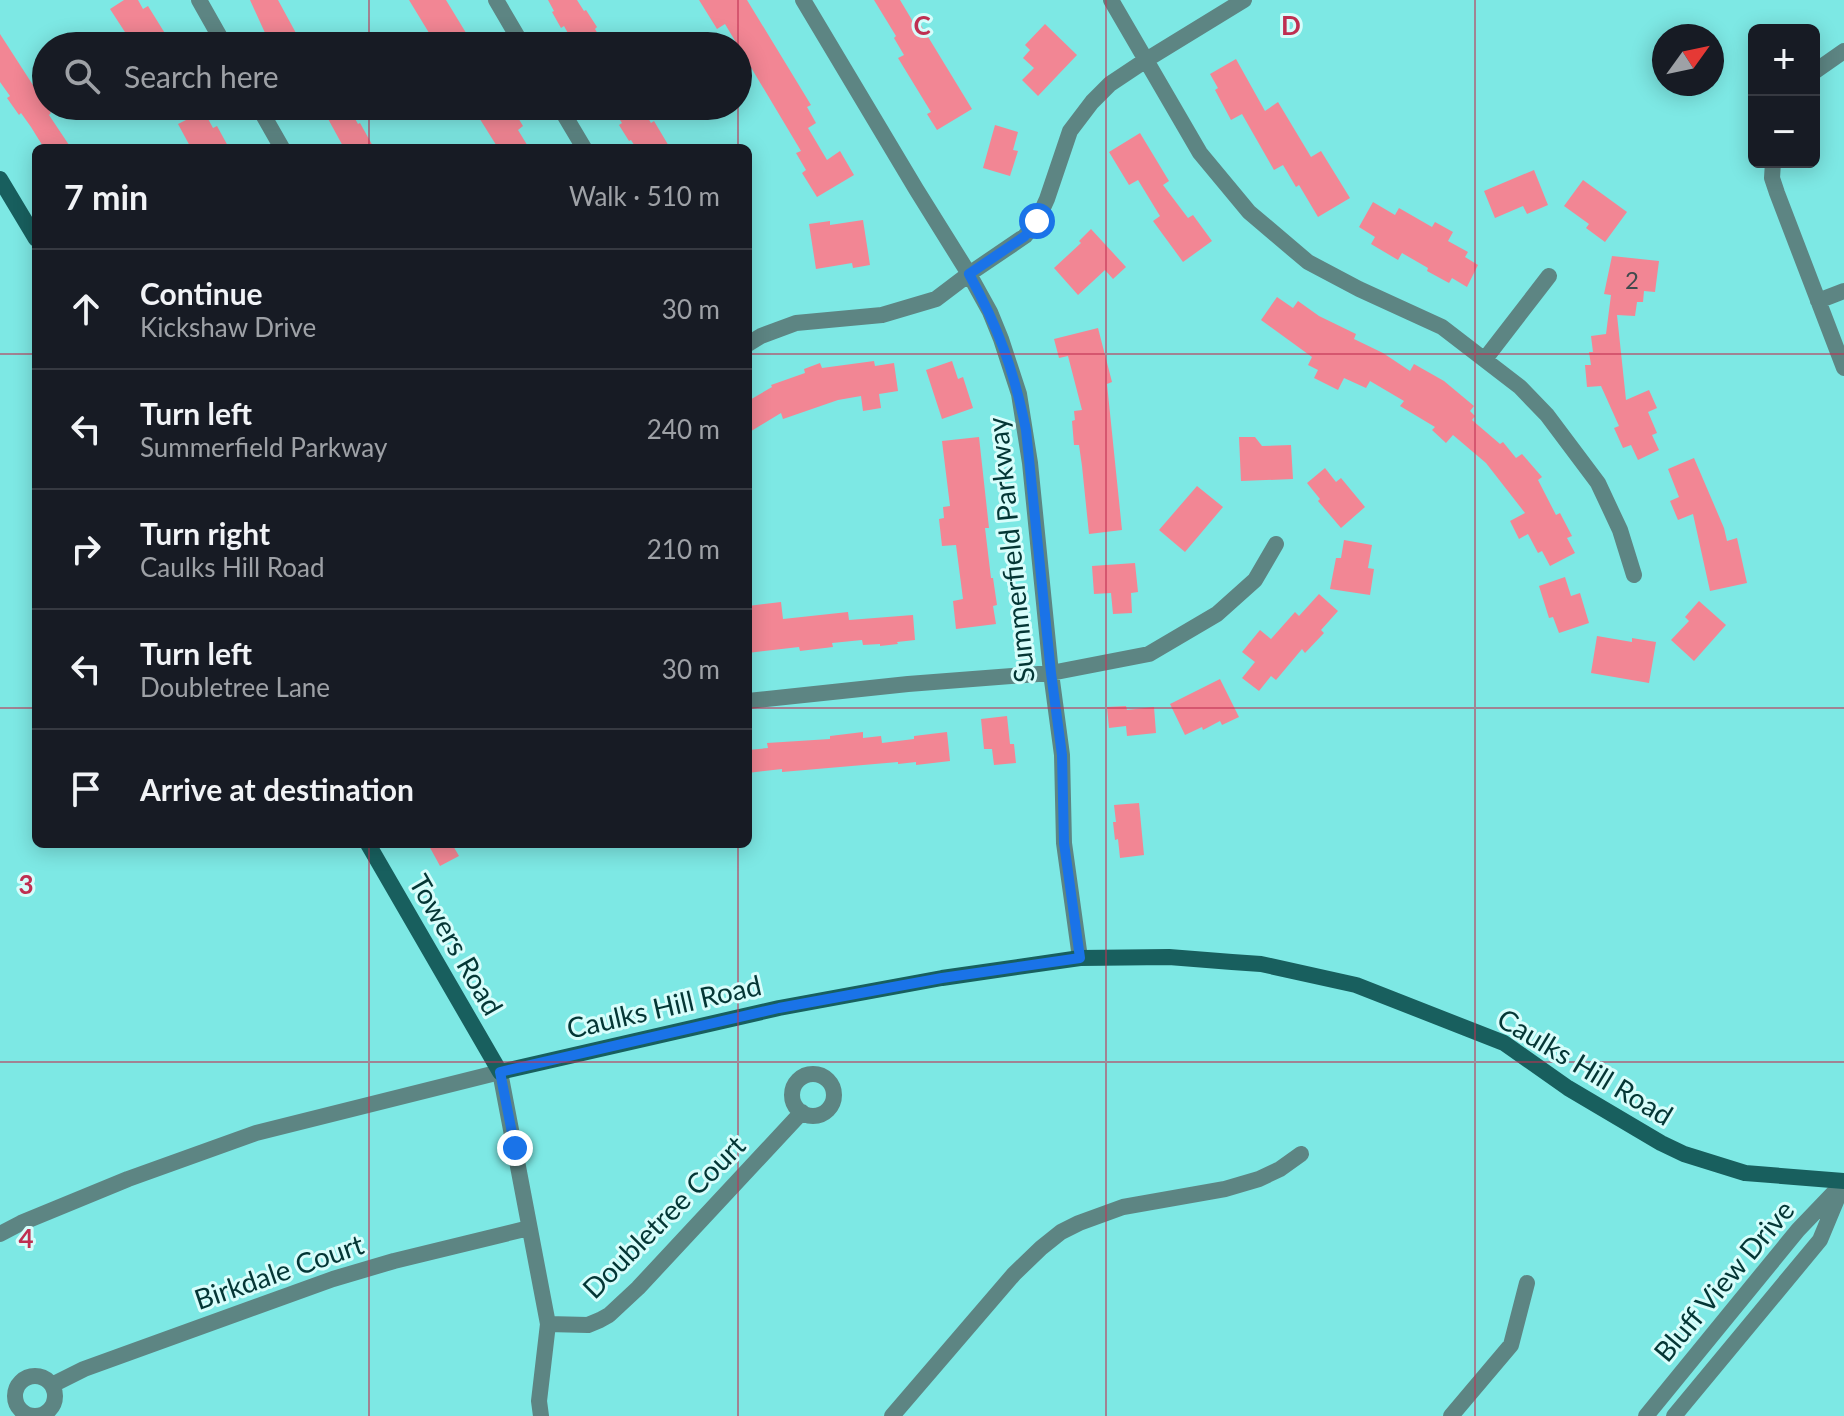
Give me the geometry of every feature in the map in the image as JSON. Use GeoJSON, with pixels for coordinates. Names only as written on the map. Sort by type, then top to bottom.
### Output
{"type":"FeatureCollection","features":[{"type":"Feature","properties":{"kind":"main road"},"geometry":{"type":"LineString","coordinates":[[0,179],[32,232]]}},
{"type":"Feature","properties":{"kind":"main road","name":"Towers Road"},"geometry":{"type":"LineString","coordinates":[[370,848],[500,1072]]}},
{"type":"Feature","properties":{"kind":"main road","name":"Caulks Hill Road"},"geometry":{"type":"LineString","coordinates":[[500,1072],[779,1008],[942,978],[1080,958],[1169,957],[1261,964],[1356,985],[1504,1043],[1568,1088],[1684,1154],[1745,1173],[1844,1182]]}},
{"type":"Feature","properties":{"kind":"street"},"geometry":{"type":"LineString","coordinates":[[199,0],[217,32]]}},
{"type":"Feature","properties":{"kind":"street"},"geometry":{"type":"LineString","coordinates":[[496,0],[515,32]]}},
{"type":"Feature","properties":{"kind":"street","name":"Summerfield Parkway"},"geometry":{"type":"LineString","coordinates":[[803,0],[990,312],[1019,394],[1030,463],[1062,755],[1064,843],[1080,958]]}},
{"type":"Feature","properties":{"kind":"street"},"geometry":{"type":"LineString","coordinates":[[1111,0],[1200,153],[1249,212],[1308,262],[1442,327],[1520,387],[1547,415],[1598,483],[1620,530],[1634,575]]}},
{"type":"Feature","properties":{"kind":"street"},"geometry":{"type":"LineString","coordinates":[[752,342],[796,323],[882,315],[936,299],[1010,247],[1037,221],[1070,131],[1110,84],[1244,0]]}},
{"type":"Feature","properties":{"kind":"street"},"geometry":{"type":"LineString","coordinates":[[1820,68],[1844,51]]}},
{"type":"Feature","properties":{"kind":"street"},"geometry":{"type":"LineString","coordinates":[[266,120],[280,144]]}},
{"type":"Feature","properties":{"kind":"street"},"geometry":{"type":"LineString","coordinates":[[567,120],[582,144]]}},
{"type":"Feature","properties":{"kind":"street"},"geometry":{"type":"LineString","coordinates":[[1773,168],[1777,193],[1844,368]]}},
{"type":"Feature","properties":{"kind":"street"},"geometry":{"type":"LineString","coordinates":[[1485,359],[1549,276]]}},
{"type":"Feature","properties":{"kind":"street"},"geometry":{"type":"LineString","coordinates":[[1818,301],[1844,291]]}},
{"type":"Feature","properties":{"kind":"street"},"geometry":{"type":"LineString","coordinates":[[752,701],[1051,673],[1149,654],[1217,614],[1255,580],[1276,544]]}},
{"type":"Feature","properties":{"kind":"street"},"geometry":{"type":"LineString","coordinates":[[500,1072],[548,1324],[539,1401],[541,1416]]}},
{"type":"Feature","properties":{"kind":"street","name":"Caulks Hill Road"},"geometry":{"type":"LineString","coordinates":[[0,1234],[128,1179],[256,1133],[500,1072]]}},
{"type":"Feature","properties":{"kind":"street","name":"Doubletree Court"},"geometry":{"type":"LineString","coordinates":[[548,1324],[588,1325],[609,1315],[638,1288],[802,1112]]}},
{"type":"Feature","properties":{"kind":"street"},"geometry":{"type":"LineString","coordinates":[[898,1414],[1014,1274],[1061,1232],[1123,1207],[1225,1189],[1259,1179],[1301,1154]]}},
{"type":"Feature","properties":{"kind":"street","name":"Bluff View Drive"},"geometry":{"type":"LineString","coordinates":[[1646,1416],[1798,1230],[1844,1182]]}},
{"type":"Feature","properties":{"kind":"street","name":"Bluff View Drive"},"geometry":{"type":"LineString","coordinates":[[1674,1416],[1820,1240],[1844,1182]]}},
{"type":"Feature","properties":{"kind":"street","name":"Birkdale Court"},"geometry":{"type":"LineString","coordinates":[[52,1385],[84,1369],[333,1279],[529,1228]]}},
{"type":"Feature","properties":{"kind":"street"},"geometry":{"type":"LineString","coordinates":[[1451,1416],[1511,1345],[1527,1283]]}},
{"type":"Feature","properties":{"kind":"building"},"geometry":{"type":"Polygon","coordinates":[[[124,0],[138,0],[143,9],[148,6],[164,32],[125,32],[110,9],[124,0]]]}},
{"type":"Feature","properties":{"kind":"building"},"geometry":{"type":"Polygon","coordinates":[[[250,0],[278,0],[295,32],[265,32],[250,0]]]}},
{"type":"Feature","properties":{"kind":"building"},"geometry":{"type":"Polygon","coordinates":[[[409,0],[446,0],[465,32],[428,32],[409,0]]]}},
{"type":"Feature","properties":{"kind":"building"},"geometry":{"type":"Polygon","coordinates":[[[548,0],[577,0],[597,27],[597,32],[567,32],[564,26],[561,28],[548,0]]]}},
{"type":"Feature","properties":{"kind":"building"},"geometry":{"type":"Polygon","coordinates":[[[699,0],[747,0],[811,105],[807,107],[816,123],[808,128],[827,160],[840,151],[854,175],[817,197],[802,173],[806,170],[796,153],[801,151],[752,69],[752,32],[730,32],[725,24],[717,29],[699,0]]]}},
{"type":"Feature","properties":{"kind":"building"},"geometry":{"type":"Polygon","coordinates":[[[874,0],[900,0],[915,25],[919,22],[972,109],[937,130],[927,114],[931,112],[898,58],[904,55],[894,38],[896,36],[874,0]]]}},
{"type":"Feature","properties":{"kind":"building"},"geometry":{"type":"Polygon","coordinates":[[[1045,24],[1077,55],[1038,96],[1022,80],[1034,68],[1023,58],[1030,50],[1025,45],[1045,24]]]}},
{"type":"Feature","properties":{"kind":"building"},"geometry":{"type":"Polygon","coordinates":[[[0,34],[32,84],[32,120],[52,120],[68,144],[42,144],[7,98],[10,96],[0,82],[0,34]]]}},
{"type":"Feature","properties":{"kind":"building"},"geometry":{"type":"Polygon","coordinates":[[[1236,59],[1265,111],[1278,102],[1311,157],[1321,151],[1350,198],[1318,217],[1283,165],[1274,170],[1242,114],[1231,120],[1210,74],[1236,59]]]}},
{"type":"Feature","properties":{"kind":"building"},"geometry":{"type":"Polygon","coordinates":[[[186,120],[209,120],[213,128],[217,126],[227,144],[189,144],[178,124],[186,120]]]}},
{"type":"Feature","properties":{"kind":"building"},"geometry":{"type":"Polygon","coordinates":[[[329,120],[356,120],[372,144],[342,144],[329,120]]]}},
{"type":"Feature","properties":{"kind":"building"},"geometry":{"type":"Polygon","coordinates":[[[480,120],[519,120],[523,126],[518,130],[527,144],[496,144],[480,120]]]}},
{"type":"Feature","properties":{"kind":"building"},"geometry":{"type":"Polygon","coordinates":[[[620,120],[654,121],[668,144],[634,144],[619,125],[622,123],[620,120]]]}},
{"type":"Feature","properties":{"kind":"building"},"geometry":{"type":"Polygon","coordinates":[[[995,125],[1018,132],[1013,150],[1018,151],[1010,176],[983,168],[995,125]]]}},
{"type":"Feature","properties":{"kind":"building"},"geometry":{"type":"Polygon","coordinates":[[[1140,133],[1169,181],[1163,185],[1188,218],[1193,215],[1212,241],[1183,262],[1153,221],[1160,216],[1138,180],[1129,185],[1109,152],[1140,133]]]}},
{"type":"Feature","properties":{"kind":"building"},"geometry":{"type":"Polygon","coordinates":[[[1534,170],[1548,205],[1527,214],[1523,206],[1495,218],[1484,191],[1534,170]]]}},
{"type":"Feature","properties":{"kind":"building"},"geometry":{"type":"Polygon","coordinates":[[[1583,180],[1627,212],[1605,242],[1586,228],[1589,224],[1564,206],[1583,180]]]}},
{"type":"Feature","properties":{"kind":"building"},"geometry":{"type":"Polygon","coordinates":[[[1373,202],[1395,215],[1399,208],[1432,227],[1435,222],[1453,232],[1448,241],[1468,252],[1465,257],[1478,265],[1467,287],[1452,278],[1449,283],[1402,253],[1398,260],[1371,244],[1375,237],[1359,227],[1373,202]]]}},
{"type":"Feature","properties":{"kind":"building"},"geometry":{"type":"Polygon","coordinates":[[[863,220],[870,265],[853,268],[852,263],[816,269],[809,224],[830,221],[830,225],[863,220]]]}},
{"type":"Feature","properties":{"kind":"building"},"geometry":{"type":"Polygon","coordinates":[[[1091,229],[1126,267],[1113,279],[1105,270],[1078,295],[1054,268],[1091,229]]]}},
{"type":"Feature","properties":{"kind":"building"},"geometry":{"type":"Polygon","coordinates":[[[1612,256],[1659,261],[1655,292],[1644,291],[1643,302],[1637,302],[1635,316],[1617,315],[1626,400],[1649,390],[1657,408],[1648,412],[1657,433],[1652,435],[1659,450],[1638,460],[1631,445],[1623,448],[1614,428],[1619,426],[1601,386],[1587,387],[1585,365],[1591,365],[1591,336],[1606,334],[1611,295],[1604,294],[1612,256]]]}},
{"type":"Feature","properties":{"kind":"building"},"geometry":{"type":"Polygon","coordinates":[[[1277,297],[1293,308],[1298,301],[1319,316],[1356,334],[1354,339],[1410,371],[1414,364],[1444,381],[1474,406],[1470,411],[1475,416],[1472,420],[1500,444],[1503,442],[1516,458],[1522,454],[1542,477],[1538,480],[1556,515],[1560,513],[1572,536],[1567,538],[1575,553],[1550,566],[1542,551],[1538,553],[1528,534],[1519,539],[1510,521],[1525,513],[1486,463],[1453,435],[1446,443],[1432,430],[1435,427],[1400,406],[1404,401],[1370,381],[1366,388],[1344,378],[1338,390],[1314,378],[1318,370],[1308,365],[1312,357],[1261,320],[1277,297]]]}},
{"type":"Feature","properties":{"kind":"building"},"geometry":{"type":"Polygon","coordinates":[[[1098,328],[1112,382],[1107,384],[1122,530],[1089,534],[1079,445],[1074,445],[1072,421],[1075,420],[1074,411],[1082,410],[1068,356],[1059,358],[1054,339],[1098,328]]]}},
{"type":"Feature","properties":{"kind":"building"},"geometry":{"type":"Polygon","coordinates":[[[874,361],[875,366],[894,363],[898,391],[879,394],[881,408],[863,411],[861,396],[838,400],[783,419],[781,413],[752,431],[752,399],[771,385],[805,373],[804,369],[820,363],[822,368],[874,361]]]}},
{"type":"Feature","properties":{"kind":"building"},"geometry":{"type":"Polygon","coordinates":[[[952,361],[958,379],[963,377],[973,408],[942,419],[926,370],[952,361]]]}},
{"type":"Feature","properties":{"kind":"building"},"geometry":{"type":"Polygon","coordinates":[[[979,437],[989,528],[985,528],[997,605],[993,606],[996,624],[956,629],[953,601],[963,599],[956,545],[942,546],[939,519],[944,518],[943,507],[950,506],[942,441],[979,437]]]}},
{"type":"Feature","properties":{"kind":"building"},"geometry":{"type":"Polygon","coordinates":[[[1239,437],[1255,437],[1262,446],[1291,445],[1293,479],[1241,481],[1239,437]]]}},
{"type":"Feature","properties":{"kind":"building"},"geometry":{"type":"Polygon","coordinates":[[[1694,458],[1727,541],[1737,538],[1747,583],[1710,591],[1693,514],[1678,520],[1670,501],[1679,497],[1668,469],[1694,458]]]}},
{"type":"Feature","properties":{"kind":"building"},"geometry":{"type":"Polygon","coordinates":[[[1325,468],[1336,482],[1341,478],[1365,507],[1341,528],[1307,483],[1325,468]]]}},
{"type":"Feature","properties":{"kind":"building"},"geometry":{"type":"Polygon","coordinates":[[[1197,486],[1223,507],[1185,552],[1159,530],[1197,486]]]}},
{"type":"Feature","properties":{"kind":"building"},"geometry":{"type":"Polygon","coordinates":[[[1344,540],[1372,545],[1368,568],[1374,569],[1370,595],[1330,589],[1336,558],[1341,558],[1344,540]]]}},
{"type":"Feature","properties":{"kind":"building"},"geometry":{"type":"Polygon","coordinates":[[[1135,563],[1138,592],[1131,593],[1132,613],[1113,614],[1111,593],[1094,594],[1092,566],[1135,563]]]}},
{"type":"Feature","properties":{"kind":"building"},"geometry":{"type":"Polygon","coordinates":[[[1565,577],[1571,596],[1580,593],[1589,623],[1559,633],[1553,617],[1549,618],[1539,586],[1565,577]]]}},
{"type":"Feature","properties":{"kind":"building"},"geometry":{"type":"Polygon","coordinates":[[[1319,594],[1338,611],[1321,630],[1324,633],[1305,653],[1302,649],[1276,680],[1271,676],[1259,691],[1242,678],[1255,662],[1242,652],[1260,630],[1271,639],[1295,612],[1299,616],[1319,594]]]}},
{"type":"Feature","properties":{"kind":"building"},"geometry":{"type":"Polygon","coordinates":[[[1699,601],[1726,625],[1694,661],[1671,640],[1689,621],[1685,617],[1699,601]]]}},
{"type":"Feature","properties":{"kind":"building"},"geometry":{"type":"Polygon","coordinates":[[[781,602],[783,619],[848,612],[849,620],[913,615],[915,640],[880,646],[863,645],[862,640],[800,651],[799,647],[752,653],[752,606],[781,602]]]}},
{"type":"Feature","properties":{"kind":"building"},"geometry":{"type":"Polygon","coordinates":[[[1597,636],[1632,642],[1632,638],[1656,642],[1649,683],[1591,673],[1597,636]]]}},
{"type":"Feature","properties":{"kind":"building"},"geometry":{"type":"Polygon","coordinates":[[[1220,679],[1239,717],[1185,735],[1170,704],[1220,679]]]}},
{"type":"Feature","properties":{"kind":"building"},"geometry":{"type":"Polygon","coordinates":[[[1126,706],[1127,710],[1154,707],[1156,733],[1127,736],[1126,726],[1109,728],[1107,707],[1126,706]]]}},
{"type":"Feature","properties":{"kind":"building"},"geometry":{"type":"Polygon","coordinates":[[[1007,716],[1016,763],[994,765],[992,749],[984,749],[981,719],[1007,716]]]}},
{"type":"Feature","properties":{"kind":"building"},"geometry":{"type":"Polygon","coordinates":[[[863,732],[863,738],[881,736],[882,743],[947,732],[950,761],[752,773],[752,750],[768,748],[767,743],[830,739],[830,736],[863,732]]]}},
{"type":"Feature","properties":{"kind":"building"},"geometry":{"type":"Polygon","coordinates":[[[1139,803],[1144,855],[1120,858],[1118,839],[1115,840],[1114,805],[1139,803]]]}},
{"type":"Feature","properties":{"kind":"building"},"geometry":{"type":"Polygon","coordinates":[[[430,848],[454,848],[459,856],[440,866],[430,848]]]}},
{"type":"Feature","properties":{"kind":"route"},"geometry":{"type":"LineString","coordinates":[[515,1148],[500,1072],[779,1008],[942,978],[1080,958],[1064,843],[1062,755],[1026,430],[1019,394],[1001,339],[969,274],[1025,236],[1037,221]]}}]}
